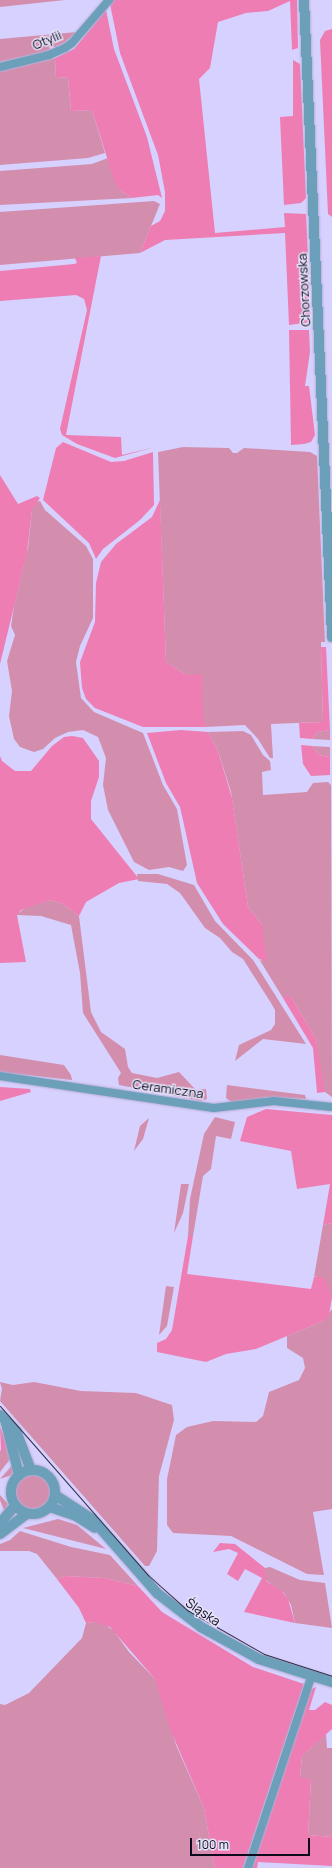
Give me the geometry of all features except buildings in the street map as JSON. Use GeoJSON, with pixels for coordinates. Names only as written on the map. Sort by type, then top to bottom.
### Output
{"type":"FeatureCollection","features":[{"type":"Feature","properties":{"kind":"street","name":"Otylii"},"geometry":{"type":"LineString","coordinates":[[0,67],[44,56],[64,48],[72,43],[109,0]]}},
{"type":"Feature","properties":{"kind":"street","name":"Chorzowska"},"geometry":{"type":"LineString","coordinates":[[304,0],[332,637]]}},
{"type":"Feature","properties":{"kind":"street","name":"Ceramiczna"},"geometry":{"type":"LineString","coordinates":[[0,1076],[214,1108],[274,1101],[332,1107]]}},
{"type":"Feature","properties":{"kind":"street"},"geometry":{"type":"LineString","coordinates":[[3,1418],[16,1431],[32,1470]]}},
{"type":"Feature","properties":{"kind":"street"},"geometry":{"type":"LineString","coordinates":[[3,1418],[19,1475]]}},
{"type":"Feature","properties":{"kind":"street"},"geometry":{"type":"LineString","coordinates":[[0,1534],[27,1514],[41,1513],[50,1507],[55,1495],[49,1477],[32,1470],[19,1475],[11,1489],[15,1506],[27,1514]]}},
{"type":"Feature","properties":{"kind":"street","name":"Śląska"},"geometry":{"type":"LineString","coordinates":[[55,1495],[83,1512],[157,1594],[201,1627],[259,1659],[311,1678],[332,1682]]}},
{"type":"Feature","properties":{"kind":"street"},"geometry":{"type":"LineString","coordinates":[[0,1523],[15,1506]]}},
{"type":"Feature","properties":{"kind":"street","name":"Śląska"},"geometry":{"type":"LineString","coordinates":[[50,1507],[76,1516],[104,1534]]}},
{"type":"Feature","properties":{"kind":"street"},"geometry":{"type":"LineString","coordinates":[[248,1868],[311,1678]]}},
{"type":"Feature","properties":{"kind":"shaded area"},"geometry":{"type":"Polygon","coordinates":[[[0,0],[65,0],[0,7],[0,0]]]}},
{"type":"Feature","properties":{"kind":"shaded area"},"geometry":{"type":"Polygon","coordinates":[[[112,0],[297,0],[298,48],[292,50],[290,1],[268,11],[246,13],[218,22],[210,68],[199,79],[215,233],[285,227],[284,213],[306,214],[311,322],[289,325],[285,233],[165,240],[140,253],[151,226],[160,221],[165,211],[165,192],[158,155],[120,53],[110,4],[112,0]]]}},
{"type":"Feature","properties":{"kind":"shaded area"},"geometry":{"type":"Polygon","coordinates":[[[106,10],[114,49],[147,137],[162,198],[158,195],[132,198],[121,191],[115,183],[92,110],[71,111],[68,77],[56,78],[55,58],[74,49],[106,10]]]}},
{"type":"Feature","properties":{"kind":"shaded area"},"geometry":{"type":"Polygon","coordinates":[[[332,29],[332,217],[328,214],[320,40],[325,31],[332,29]]]}},
{"type":"Feature","properties":{"kind":"shaded area"},"geometry":{"type":"Polygon","coordinates":[[[77,32],[64,43],[44,52],[0,62],[0,39],[77,32]]]}},
{"type":"Feature","properties":{"kind":"shaded area"},"geometry":{"type":"Polygon","coordinates":[[[55,58],[56,78],[68,77],[71,111],[92,110],[105,153],[88,158],[0,165],[0,71],[55,58]]]}},
{"type":"Feature","properties":{"kind":"shaded area"},"geometry":{"type":"Polygon","coordinates":[[[293,60],[300,64],[306,198],[301,203],[284,205],[280,117],[293,116],[293,60]]]}},
{"type":"Feature","properties":{"kind":"shaded area"},"geometry":{"type":"Polygon","coordinates":[[[108,158],[121,191],[132,198],[0,205],[0,171],[92,164],[108,158]]]}},
{"type":"Feature","properties":{"kind":"shaded area"},"geometry":{"type":"Polygon","coordinates":[[[154,201],[160,204],[140,253],[0,265],[0,212],[154,201]]]}},
{"type":"Feature","properties":{"kind":"shaded area"},"geometry":{"type":"Polygon","coordinates":[[[101,256],[66,435],[121,437],[122,455],[155,447],[115,458],[77,444],[62,435],[60,429],[87,310],[84,299],[76,295],[0,301],[0,271],[74,264],[77,263],[75,258],[101,256]]]}},
{"type":"Feature","properties":{"kind":"shaded area"},"geometry":{"type":"Polygon","coordinates":[[[289,330],[309,330],[310,352],[305,386],[309,386],[315,435],[311,442],[291,445],[289,330]]]}},
{"type":"Feature","properties":{"kind":"shaded area"},"geometry":{"type":"Polygon","coordinates":[[[63,442],[111,462],[124,461],[153,452],[154,505],[140,520],[103,549],[96,559],[89,543],[43,500],[56,448],[63,442]]]}},
{"type":"Feature","properties":{"kind":"shaded area"},"geometry":{"type":"Polygon","coordinates":[[[183,447],[229,448],[233,453],[237,453],[244,448],[310,452],[317,456],[325,642],[321,642],[323,722],[271,724],[273,758],[270,758],[258,739],[245,725],[206,727],[186,675],[166,662],[158,452],[183,447]]]}},
{"type":"Feature","properties":{"kind":"shaded area"},"geometry":{"type":"Polygon","coordinates":[[[0,475],[18,504],[37,496],[40,498],[32,510],[27,553],[0,664],[0,475]]]}},
{"type":"Feature","properties":{"kind":"shaded area"},"geometry":{"type":"Polygon","coordinates":[[[160,500],[166,662],[186,675],[202,674],[203,716],[206,727],[143,727],[95,708],[86,699],[82,688],[80,662],[95,622],[96,583],[101,562],[116,544],[152,517],[160,500]]]}},
{"type":"Feature","properties":{"kind":"shaded area"},"geometry":{"type":"Polygon","coordinates":[[[40,501],[45,510],[86,546],[93,559],[93,618],[80,646],[76,662],[81,698],[94,712],[143,733],[163,785],[177,809],[187,865],[183,871],[169,867],[149,870],[134,862],[108,810],[103,785],[106,758],[98,737],[83,730],[68,732],[55,738],[43,749],[34,752],[20,747],[14,739],[9,716],[12,691],[7,661],[15,635],[11,626],[14,606],[28,548],[32,510],[36,502],[40,501]]]}},
{"type":"Feature","properties":{"kind":"shaded area"},"geometry":{"type":"Polygon","coordinates":[[[321,647],[326,647],[330,730],[317,732],[312,739],[300,738],[299,723],[323,722],[321,647]]]}},
{"type":"Feature","properties":{"kind":"shaded area"},"geometry":{"type":"Polygon","coordinates":[[[181,730],[208,732],[218,751],[232,798],[248,907],[262,925],[267,961],[259,959],[223,924],[197,883],[180,807],[166,783],[147,733],[181,730]]]}},
{"type":"Feature","properties":{"kind":"shaded area"},"geometry":{"type":"Polygon","coordinates":[[[330,730],[330,740],[312,739],[317,732],[330,730]]]}},
{"type":"Feature","properties":{"kind":"shaded area"},"geometry":{"type":"Polygon","coordinates":[[[243,731],[251,735],[263,755],[270,761],[271,770],[262,772],[263,795],[307,792],[313,783],[328,782],[331,785],[332,1097],[325,1092],[321,1081],[316,1039],[291,997],[283,998],[259,959],[262,961],[262,925],[248,907],[231,792],[218,751],[208,732],[243,731]]]}},
{"type":"Feature","properties":{"kind":"shaded area"},"geometry":{"type":"Polygon","coordinates":[[[72,736],[83,738],[99,761],[99,777],[91,801],[91,819],[139,879],[119,883],[86,902],[79,916],[63,904],[50,900],[21,910],[17,915],[26,962],[0,963],[0,756],[2,761],[15,771],[31,771],[52,746],[64,737],[72,736]]]}},
{"type":"Feature","properties":{"kind":"shaded area"},"geometry":{"type":"Polygon","coordinates":[[[301,745],[312,746],[319,755],[330,757],[330,775],[311,776],[303,764],[301,745]]]}},
{"type":"Feature","properties":{"kind":"shaded area"},"geometry":{"type":"Polygon","coordinates":[[[312,746],[330,747],[330,757],[319,755],[312,746]]]}},
{"type":"Feature","properties":{"kind":"shaded area"},"geometry":{"type":"Polygon","coordinates":[[[137,874],[158,874],[194,885],[215,921],[253,960],[306,1044],[263,1039],[235,1061],[239,1045],[271,1030],[275,1024],[275,1010],[243,959],[232,952],[220,938],[205,928],[180,893],[167,884],[138,881],[137,874]]]}},
{"type":"Feature","properties":{"kind":"shaded area"},"geometry":{"type":"Polygon","coordinates":[[[50,900],[63,904],[79,916],[91,1012],[101,1032],[125,1049],[128,1067],[132,1073],[157,1078],[179,1072],[196,1090],[206,1089],[207,1099],[201,1101],[119,1085],[118,1078],[121,1073],[83,1013],[80,973],[71,925],[41,916],[16,915],[25,908],[50,900]]]}},
{"type":"Feature","properties":{"kind":"shaded area"},"geometry":{"type":"Polygon","coordinates":[[[285,996],[291,997],[316,1039],[325,1092],[317,1093],[313,1048],[283,998],[285,996]]]}},
{"type":"Feature","properties":{"kind":"shaded area"},"geometry":{"type":"Polygon","coordinates":[[[0,1055],[64,1065],[71,1075],[72,1080],[0,1072],[0,1055]]]}},
{"type":"Feature","properties":{"kind":"shaded area"},"geometry":{"type":"Polygon","coordinates":[[[227,1085],[305,1095],[306,1099],[268,1097],[233,1103],[226,1098],[227,1085]]]}},
{"type":"Feature","properties":{"kind":"shaded area"},"geometry":{"type":"Polygon","coordinates":[[[0,1087],[30,1089],[31,1092],[0,1101],[0,1087]]]}},
{"type":"Feature","properties":{"kind":"shaded area"},"geometry":{"type":"Polygon","coordinates":[[[266,1109],[332,1115],[332,1223],[323,1225],[330,1184],[297,1189],[291,1151],[240,1141],[247,1117],[266,1109]]]}},
{"type":"Feature","properties":{"kind":"shaded area"},"geometry":{"type":"Polygon","coordinates":[[[215,1117],[235,1122],[231,1139],[216,1136],[211,1169],[203,1176],[193,1236],[188,1236],[190,1199],[204,1134],[215,1117]]]}},
{"type":"Feature","properties":{"kind":"shaded area"},"geometry":{"type":"Polygon","coordinates":[[[149,1118],[143,1139],[134,1151],[140,1126],[149,1118]]]}},
{"type":"Feature","properties":{"kind":"shaded area"},"geometry":{"type":"Polygon","coordinates":[[[181,1184],[189,1184],[183,1213],[174,1233],[181,1184]]]}},
{"type":"Feature","properties":{"kind":"shaded area"},"geometry":{"type":"Polygon","coordinates":[[[332,1223],[332,1298],[316,1276],[314,1277],[323,1225],[332,1223]]]}},
{"type":"Feature","properties":{"kind":"shaded area"},"geometry":{"type":"Polygon","coordinates":[[[188,1236],[193,1236],[187,1274],[311,1289],[314,1277],[320,1276],[326,1281],[332,1298],[329,1315],[323,1321],[256,1349],[226,1354],[206,1362],[157,1352],[157,1343],[166,1339],[172,1330],[188,1236]]]}},
{"type":"Feature","properties":{"kind":"shaded area"},"geometry":{"type":"Polygon","coordinates":[[[166,1286],[174,1287],[167,1326],[159,1335],[166,1286]]]}},
{"type":"Feature","properties":{"kind":"shaded area"},"geometry":{"type":"Polygon","coordinates":[[[332,1309],[332,1509],[313,1512],[324,1575],[307,1574],[231,1536],[173,1533],[167,1525],[167,1479],[176,1435],[187,1427],[213,1421],[256,1422],[263,1416],[269,1392],[299,1380],[305,1368],[303,1358],[287,1348],[287,1336],[323,1321],[332,1309]]]}},
{"type":"Feature","properties":{"kind":"shaded area"},"geometry":{"type":"Polygon","coordinates":[[[0,1382],[13,1385],[34,1382],[81,1391],[136,1393],[172,1405],[174,1420],[159,1476],[157,1551],[149,1566],[145,1566],[0,1401],[2,1389],[0,1382]]]}},
{"type":"Feature","properties":{"kind":"shaded area"},"geometry":{"type":"Polygon","coordinates":[[[0,1427],[7,1443],[3,1451],[1,1450],[0,1427]]]}},
{"type":"Feature","properties":{"kind":"shaded area"},"geometry":{"type":"Polygon","coordinates":[[[7,1443],[11,1458],[0,1472],[0,1451],[7,1443]]]}},
{"type":"Feature","properties":{"kind":"shaded area"},"geometry":{"type":"Polygon","coordinates":[[[15,1462],[12,1475],[0,1479],[15,1462]]]}},
{"type":"Feature","properties":{"kind":"shaded area"},"geometry":{"type":"Polygon","coordinates":[[[30,1475],[36,1475],[45,1480],[49,1486],[49,1498],[45,1504],[36,1509],[30,1509],[21,1504],[16,1495],[16,1489],[21,1480],[30,1475]]]}},
{"type":"Feature","properties":{"kind":"shaded area"},"geometry":{"type":"Polygon","coordinates":[[[0,1495],[8,1504],[5,1513],[0,1500],[0,1495]]]}},
{"type":"Feature","properties":{"kind":"shaded area"},"geometry":{"type":"Polygon","coordinates":[[[58,1519],[77,1525],[106,1549],[23,1528],[58,1519]]]}},
{"type":"Feature","properties":{"kind":"shaded area"},"geometry":{"type":"Polygon","coordinates":[[[20,1531],[71,1547],[110,1555],[138,1586],[105,1578],[65,1576],[57,1579],[37,1554],[29,1551],[0,1551],[0,1544],[10,1540],[20,1531]]]}},
{"type":"Feature","properties":{"kind":"shaded area"},"geometry":{"type":"Polygon","coordinates":[[[220,1543],[235,1544],[265,1568],[266,1581],[281,1590],[288,1599],[295,1623],[244,1612],[262,1578],[245,1569],[238,1581],[227,1574],[238,1553],[229,1549],[213,1552],[220,1543]]]}},
{"type":"Feature","properties":{"kind":"shaded area"},"geometry":{"type":"Polygon","coordinates":[[[270,1567],[300,1580],[325,1583],[332,1628],[295,1623],[291,1605],[284,1593],[264,1579],[265,1568],[270,1567]]]}},
{"type":"Feature","properties":{"kind":"shaded area"},"geometry":{"type":"Polygon","coordinates":[[[65,1576],[105,1578],[138,1586],[162,1612],[253,1667],[304,1684],[243,1868],[215,1868],[204,1808],[170,1729],[155,1679],[110,1627],[94,1622],[86,1623],[79,1608],[57,1579],[65,1576]]]}},
{"type":"Feature","properties":{"kind":"shaded area"},"geometry":{"type":"Polygon","coordinates":[[[86,1623],[103,1623],[114,1631],[129,1652],[155,1679],[160,1689],[176,1745],[204,1808],[215,1868],[0,1868],[0,1704],[5,1705],[29,1693],[82,1638],[86,1623]]]}},
{"type":"Feature","properties":{"kind":"shaded area"},"geometry":{"type":"Polygon","coordinates":[[[316,1687],[309,1710],[315,1710],[325,1702],[332,1705],[332,1729],[302,1756],[300,1777],[311,1780],[308,1835],[332,1837],[332,1866],[258,1862],[257,1868],[251,1868],[310,1690],[316,1687]]]}},
{"type":"Feature","properties":{"kind":"shaded area"},"geometry":{"type":"Polygon","coordinates":[[[326,1734],[327,1748],[332,1748],[332,1837],[308,1835],[311,1780],[300,1778],[302,1756],[326,1734]]]}},
{"type":"Feature","properties":{"kind":"tram line"},"geometry":{"type":"LineString","coordinates":[[0,1406],[148,1575],[187,1610],[264,1654],[332,1676]]}}]}
